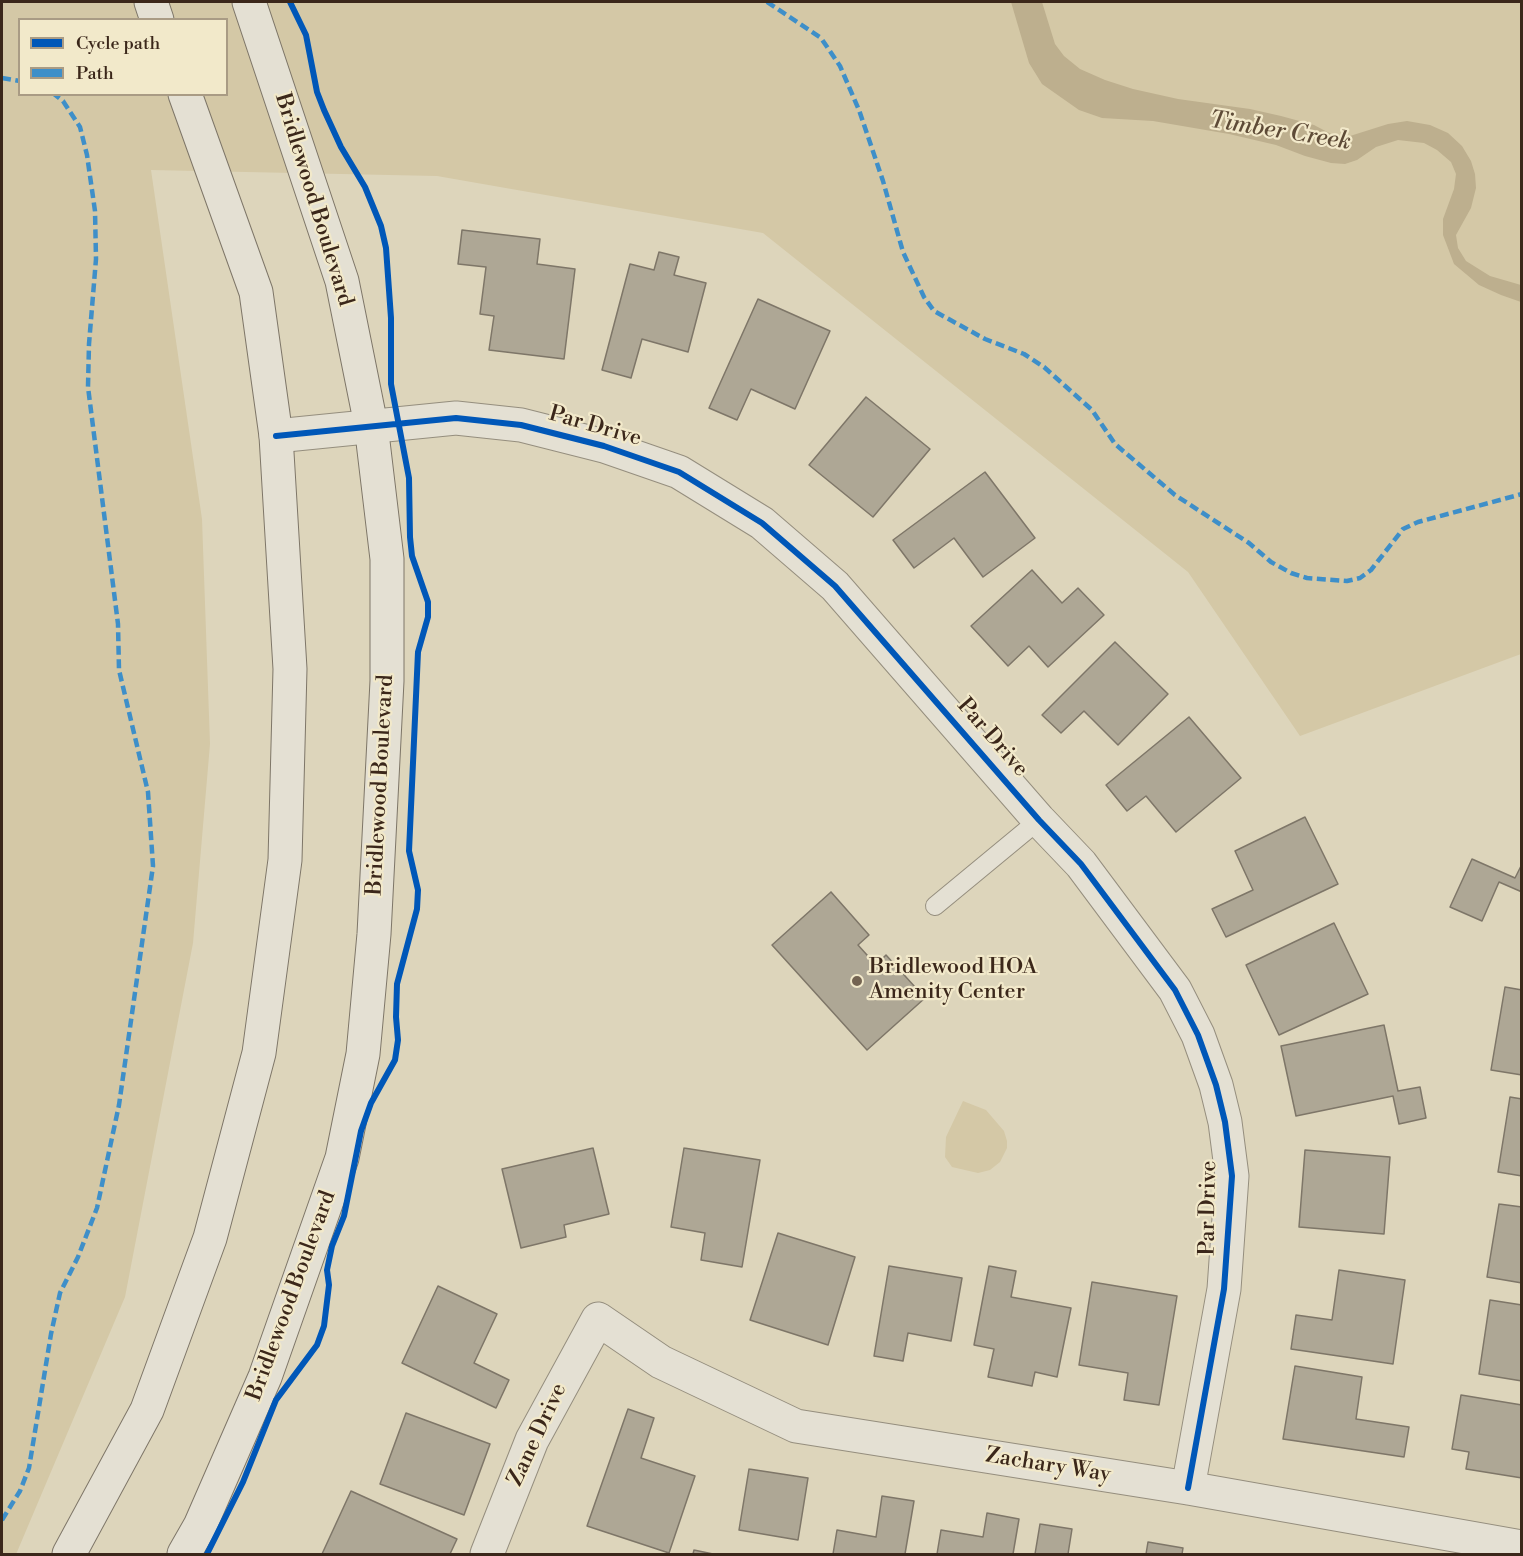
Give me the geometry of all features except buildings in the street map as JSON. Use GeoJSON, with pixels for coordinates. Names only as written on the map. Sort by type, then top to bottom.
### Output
{"type":"FeatureCollection","features":[{"type":"Feature","properties":{"kind":"main road"},"geometry":{"type":"LineString","coordinates":[[151,2],[157,18]]}},
{"type":"Feature","properties":{"kind":"main road","name":"Bridlewood Boulevard"},"geometry":{"type":"LineString","coordinates":[[183,1554],[200,1526],[265,1377],[342,1158],[363,1054],[374,934],[387,681],[387,559],[371,425],[342,280],[249,2]]}},
{"type":"Feature","properties":{"kind":"main road"},"geometry":{"type":"LineString","coordinates":[[69,1554],[147,1410],[210,1238],[259,1053],[285,860],[290,669],[276,436],[256,292],[186,96]]}},
{"type":"Feature","properties":{"kind":"main road","name":"Par Drive"},"geometry":{"type":"LineString","coordinates":[[276,436],[456,418],[522,425],[604,446],[679,472],[762,523],[835,586],[1039,820],[1081,864],[1175,990],[1198,1035],[1216,1085],[1225,1122],[1232,1176],[1224,1289],[1188,1488]]}},
{"type":"Feature","properties":{"kind":"main road","name":"Zachary Way"},"geometry":{"type":"LineString","coordinates":[[598,1319],[661,1362],[796,1426],[1188,1488],[1521,1547]]}},
{"type":"Feature","properties":{"kind":"main road","name":"Zane Drive"},"geometry":{"type":"LineString","coordinates":[[487,1554],[532,1440],[598,1319]]}},
{"type":"Feature","properties":{"kind":"lane"},"geometry":{"type":"LineString","coordinates":[[935,906],[1039,820]]}},
{"type":"Feature","properties":{"kind":"shaded area"},"geometry":{"type":"Polygon","coordinates":[[[2,2],[1521,2],[1521,654],[1300,736],[1188,572],[763,233],[437,176],[151,170],[202,519],[210,744],[193,943],[125,1297],[16,1554],[2,1554],[2,2]]]}},
{"type":"Feature","properties":{"kind":"shaded area"},"geometry":{"type":"Polygon","coordinates":[[[963,1101],[986,1110],[1004,1131],[1007,1148],[1000,1162],[990,1170],[978,1173],[952,1167],[945,1157],[946,1137],[963,1101]]]}},
{"type":"Feature","properties":{"kind":"water","name":"Timber Creek"},"geometry":{"type":"Polygon","coordinates":[[[1011,2],[1042,2],[1055,44],[1064,56],[1080,69],[1133,89],[1281,116],[1314,125],[1333,135],[1350,136],[1388,124],[1407,121],[1430,125],[1448,133],[1462,146],[1471,161],[1475,174],[1476,188],[1471,208],[1456,235],[1458,248],[1466,261],[1490,276],[1521,285],[1521,302],[1479,285],[1454,264],[1443,235],[1443,219],[1454,189],[1456,174],[1451,162],[1437,150],[1424,143],[1398,140],[1376,147],[1357,160],[1345,164],[1331,163],[1276,145],[1229,134],[1153,121],[1102,118],[1079,110],[1042,84],[1029,63],[1011,2]]]}},
{"type":"Feature","properties":{"kind":"marked path"},"geometry":{"type":"LineString","coordinates":[[767,2],[821,38],[840,66],[859,110],[883,181],[903,252],[924,297],[934,311],[985,339],[1024,354],[1044,367],[1092,410],[1115,444],[1175,495],[1249,543],[1271,562],[1291,573],[1307,578],[1347,581],[1360,578],[1371,570],[1403,529],[1418,522],[1522,494]]}},
{"type":"Feature","properties":{"kind":"marked path"},"geometry":{"type":"LineString","coordinates":[[2,78],[18,81]]}},
{"type":"Feature","properties":{"kind":"marked path"},"geometry":{"type":"LineString","coordinates":[[2,1520],[20,1491],[29,1468],[60,1293],[78,1257],[97,1208],[119,1105],[153,866],[148,792],[119,670],[118,624],[88,387],[96,259],[95,211],[87,155],[80,127],[63,101],[57,96]]}},
{"type":"Feature","properties":{"kind":"cycle path"},"geometry":{"type":"LineString","coordinates":[[207,1554],[243,1482],[276,1400],[317,1345],[324,1326],[329,1285],[327,1270],[332,1246],[344,1216],[361,1131],[371,1103],[395,1060],[398,1040],[397,984],[417,909],[418,890],[409,851],[418,652],[428,617],[428,602],[412,556],[409,478],[391,384],[391,318],[386,248],[381,226],[365,187],[341,147],[324,110],[317,92],[306,35],[290,2]]}},
{"type":"Feature","properties":{"kind":"cycle path"},"geometry":{"type":"LineString","coordinates":[[276,436],[456,418],[521,425],[604,446],[679,472],[762,523],[835,586],[1039,820],[1081,864],[1175,990],[1198,1035],[1216,1085],[1225,1122],[1232,1176],[1224,1289],[1188,1488]]}},
{"type":"Feature","properties":{"kind":"place","name":"Bridlewood HOA Amenity Center"},"geometry":{"type":"Point","coordinates":[857,981]}}]}
